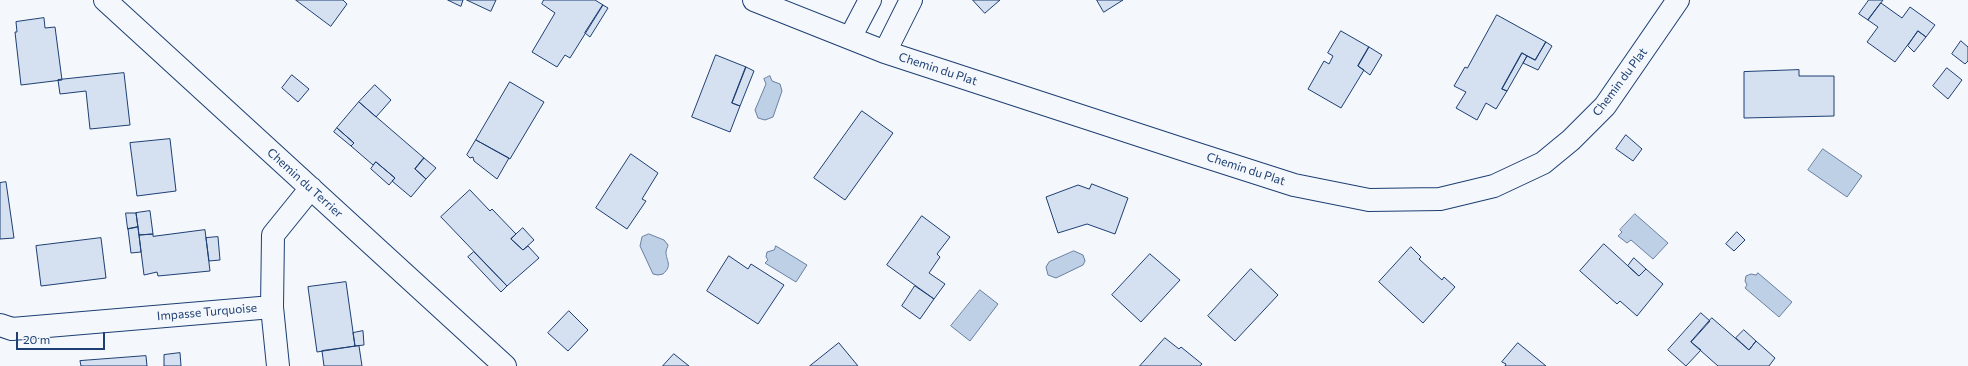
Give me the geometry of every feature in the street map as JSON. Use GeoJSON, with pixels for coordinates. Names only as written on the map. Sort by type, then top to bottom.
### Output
{"type":"FeatureCollection","features":[{"type":"Feature","properties":{"kind":"street","name":"Chemin du Terrier"},"geometry":{"type":"LineString","coordinates":[[105,0],[505,366]]}},
{"type":"Feature","properties":{"kind":"street","name":"Chemin du Plat"},"geometry":{"type":"LineString","coordinates":[[754,0],[885,52],[1294,185],[1369,200],[1440,200],[1494,186],[1542,163],[1571,140],[1605,106],[1678,0]]}},
{"type":"Feature","properties":{"kind":"street"},"geometry":{"type":"LineString","coordinates":[[850,38],[870,0]]}},
{"type":"Feature","properties":{"kind":"street"},"geometry":{"type":"LineString","coordinates":[[885,52],[911,0]]}},
{"type":"Feature","properties":{"kind":"street"},"geometry":{"type":"LineString","coordinates":[[278,366],[272,307],[273,235],[311,188]]}},
{"type":"Feature","properties":{"kind":"street","name":"Impasse Turquoise"},"geometry":{"type":"LineString","coordinates":[[0,325],[12,329],[272,307]]}},
{"type":"Feature","properties":{"kind":"water"},"geometry":{"type":"Polygon","coordinates":[[[770,76],[772,81],[780,84],[782,91],[773,117],[765,120],[758,118],[755,110],[766,84],[764,79],[770,76]]]}},
{"type":"Feature","properties":{"kind":"water"},"geometry":{"type":"Polygon","coordinates":[[[1823,149],[1862,176],[1847,197],[1808,170],[1823,149]]]}},
{"type":"Feature","properties":{"kind":"water"},"geometry":{"type":"Polygon","coordinates":[[[1635,214],[1668,243],[1653,259],[1631,240],[1627,243],[1618,236],[1622,232],[1620,230],[1635,214]]]}},
{"type":"Feature","properties":{"kind":"water"},"geometry":{"type":"Polygon","coordinates":[[[649,234],[664,240],[668,245],[666,255],[668,268],[663,274],[653,274],[640,246],[642,237],[649,234]]]}},
{"type":"Feature","properties":{"kind":"water"},"geometry":{"type":"Polygon","coordinates":[[[776,246],[807,265],[796,282],[765,263],[768,260],[766,257],[767,252],[774,250],[776,246]]]}},
{"type":"Feature","properties":{"kind":"water"},"geometry":{"type":"Polygon","coordinates":[[[1074,251],[1083,255],[1085,261],[1083,265],[1056,278],[1048,275],[1046,267],[1049,262],[1074,251]]]}},
{"type":"Feature","properties":{"kind":"water"},"geometry":{"type":"Polygon","coordinates":[[[1758,273],[1792,302],[1779,317],[1745,288],[1747,285],[1745,281],[1746,276],[1751,274],[1756,275],[1758,273]]]}},
{"type":"Feature","properties":{"kind":"water"},"geometry":{"type":"Polygon","coordinates":[[[980,290],[998,304],[970,341],[951,326],[980,290]]]}},
{"type":"Feature","properties":{"kind":"building"},"geometry":{"type":"Polygon","coordinates":[[[296,0],[343,0],[347,4],[331,26],[296,0]]]}},
{"type":"Feature","properties":{"kind":"building"},"geometry":{"type":"Polygon","coordinates":[[[448,0],[463,0],[461,6],[448,0]]]}},
{"type":"Feature","properties":{"kind":"building"},"geometry":{"type":"Polygon","coordinates":[[[467,0],[496,0],[491,11],[467,0]]]}},
{"type":"Feature","properties":{"kind":"building"},"geometry":{"type":"Polygon","coordinates":[[[544,0],[595,0],[603,5],[570,58],[565,55],[557,67],[532,52],[555,13],[542,4],[544,0]]]}},
{"type":"Feature","properties":{"kind":"building"},"geometry":{"type":"Polygon","coordinates":[[[973,0],[1000,0],[985,13],[973,0]]]}},
{"type":"Feature","properties":{"kind":"building"},"geometry":{"type":"Polygon","coordinates":[[[1097,0],[1123,0],[1104,12],[1097,0]]]}},
{"type":"Feature","properties":{"kind":"building"},"geometry":{"type":"Polygon","coordinates":[[[1869,0],[1883,0],[1868,20],[1859,14],[1869,0]]]}},
{"type":"Feature","properties":{"kind":"building"},"geometry":{"type":"Polygon","coordinates":[[[1881,3],[1902,18],[1910,7],[1935,25],[1926,37],[1918,31],[1895,62],[1867,42],[1878,27],[1868,20],[1881,3]]]}},
{"type":"Feature","properties":{"kind":"building"},"geometry":{"type":"Polygon","coordinates":[[[603,5],[608,8],[590,37],[585,33],[603,5]]]}},
{"type":"Feature","properties":{"kind":"building"},"geometry":{"type":"Polygon","coordinates":[[[1497,15],[1546,42],[1535,60],[1522,53],[1502,89],[1507,91],[1496,109],[1486,103],[1477,120],[1456,108],[1466,92],[1454,86],[1465,67],[1467,68],[1497,15]]]}},
{"type":"Feature","properties":{"kind":"building"},"geometry":{"type":"Polygon","coordinates":[[[44,18],[45,28],[55,27],[62,80],[21,85],[15,32],[17,32],[16,22],[44,18]]]}},
{"type":"Feature","properties":{"kind":"building"},"geometry":{"type":"Polygon","coordinates":[[[1341,31],[1369,47],[1358,66],[1364,70],[1341,108],[1308,89],[1324,61],[1329,64],[1333,56],[1328,53],[1341,31]]]}},
{"type":"Feature","properties":{"kind":"building"},"geometry":{"type":"Polygon","coordinates":[[[1918,31],[1926,37],[1914,52],[1908,46],[1918,31]]]}},
{"type":"Feature","properties":{"kind":"building"},"geometry":{"type":"Polygon","coordinates":[[[1961,41],[1968,47],[1968,61],[1965,64],[1952,54],[1961,41]]]}},
{"type":"Feature","properties":{"kind":"building"},"geometry":{"type":"Polygon","coordinates":[[[1546,42],[1552,46],[1538,70],[1523,63],[1527,56],[1535,60],[1546,42]]]}},
{"type":"Feature","properties":{"kind":"building"},"geometry":{"type":"Polygon","coordinates":[[[1369,47],[1382,55],[1370,75],[1358,66],[1369,47]]]}},
{"type":"Feature","properties":{"kind":"building"},"geometry":{"type":"Polygon","coordinates":[[[1522,53],[1527,56],[1507,91],[1502,89],[1522,53]]]}},
{"type":"Feature","properties":{"kind":"building"},"geometry":{"type":"Polygon","coordinates":[[[716,55],[746,67],[732,103],[740,106],[730,132],[692,117],[716,55]]]}},
{"type":"Feature","properties":{"kind":"building"},"geometry":{"type":"Polygon","coordinates":[[[746,67],[754,71],[740,106],[732,103],[746,67]]]}},
{"type":"Feature","properties":{"kind":"building"},"geometry":{"type":"Polygon","coordinates":[[[1947,68],[1962,80],[1948,99],[1933,86],[1947,68]]]}},
{"type":"Feature","properties":{"kind":"building"},"geometry":{"type":"Polygon","coordinates":[[[1799,70],[1799,76],[1834,76],[1834,116],[1744,118],[1744,72],[1799,70]]]}},
{"type":"Feature","properties":{"kind":"building"},"geometry":{"type":"Polygon","coordinates":[[[124,73],[130,125],[90,129],[86,91],[60,94],[58,80],[124,73]]]}},
{"type":"Feature","properties":{"kind":"building"},"geometry":{"type":"Polygon","coordinates":[[[292,75],[309,89],[298,102],[282,88],[292,75]]]}},
{"type":"Feature","properties":{"kind":"building"},"geometry":{"type":"Polygon","coordinates":[[[510,82],[544,102],[510,159],[476,140],[510,82]]]}},
{"type":"Feature","properties":{"kind":"building"},"geometry":{"type":"Polygon","coordinates":[[[375,85],[391,100],[376,117],[359,102],[375,85]]]}},
{"type":"Feature","properties":{"kind":"building"},"geometry":{"type":"Polygon","coordinates":[[[359,102],[424,158],[415,169],[426,179],[411,197],[392,181],[395,178],[376,162],[373,165],[351,146],[354,143],[337,128],[359,102]]]}},
{"type":"Feature","properties":{"kind":"building"},"geometry":{"type":"Polygon","coordinates":[[[862,111],[893,133],[845,200],[814,178],[862,111]]]}},
{"type":"Feature","properties":{"kind":"building"},"geometry":{"type":"Polygon","coordinates":[[[337,128],[354,143],[351,146],[334,132],[337,128]]]}},
{"type":"Feature","properties":{"kind":"building"},"geometry":{"type":"Polygon","coordinates":[[[1626,135],[1642,149],[1633,161],[1616,149],[1626,135]]]}},
{"type":"Feature","properties":{"kind":"building"},"geometry":{"type":"Polygon","coordinates":[[[170,139],[176,191],[137,196],[130,143],[170,139]]]}},
{"type":"Feature","properties":{"kind":"building"},"geometry":{"type":"Polygon","coordinates":[[[476,140],[509,158],[497,179],[474,161],[473,157],[470,158],[467,155],[476,140]]]}},
{"type":"Feature","properties":{"kind":"building"},"geometry":{"type":"Polygon","coordinates":[[[631,154],[658,173],[642,199],[646,201],[627,229],[596,208],[631,154]]]}},
{"type":"Feature","properties":{"kind":"building"},"geometry":{"type":"Polygon","coordinates":[[[424,158],[436,168],[426,179],[415,169],[424,158]]]}},
{"type":"Feature","properties":{"kind":"building"},"geometry":{"type":"Polygon","coordinates":[[[376,162],[395,178],[389,185],[371,169],[376,162]]]}},
{"type":"Feature","properties":{"kind":"building"},"geometry":{"type":"Polygon","coordinates":[[[6,182],[14,238],[0,239],[0,183],[6,182]]]}},
{"type":"Feature","properties":{"kind":"building"},"geometry":{"type":"Polygon","coordinates":[[[1092,184],[1128,198],[1115,234],[1087,224],[1058,233],[1046,197],[1078,185],[1089,189],[1092,184]]]}},
{"type":"Feature","properties":{"kind":"building"},"geometry":{"type":"Polygon","coordinates":[[[470,190],[490,211],[492,209],[516,234],[511,239],[523,250],[528,246],[539,258],[507,286],[441,217],[470,190]]]}},
{"type":"Feature","properties":{"kind":"building"},"geometry":{"type":"Polygon","coordinates":[[[150,211],[153,234],[139,235],[136,213],[150,211]]]}},
{"type":"Feature","properties":{"kind":"building"},"geometry":{"type":"Polygon","coordinates":[[[126,213],[136,213],[138,227],[128,229],[126,213]]]}},
{"type":"Feature","properties":{"kind":"building"},"geometry":{"type":"Polygon","coordinates":[[[922,216],[950,237],[937,254],[940,257],[929,273],[945,284],[934,299],[887,265],[922,216]]]}},
{"type":"Feature","properties":{"kind":"building"},"geometry":{"type":"Polygon","coordinates":[[[138,227],[141,252],[131,253],[128,229],[138,227]]]}},
{"type":"Feature","properties":{"kind":"building"},"geometry":{"type":"Polygon","coordinates":[[[523,228],[534,240],[523,250],[511,239],[523,228]]]}},
{"type":"Feature","properties":{"kind":"building"},"geometry":{"type":"Polygon","coordinates":[[[205,230],[210,271],[158,276],[157,272],[144,275],[139,235],[153,234],[153,236],[205,230]]]}},
{"type":"Feature","properties":{"kind":"building"},"geometry":{"type":"Polygon","coordinates":[[[1737,232],[1745,240],[1734,251],[1726,244],[1737,232]]]}},
{"type":"Feature","properties":{"kind":"building"},"geometry":{"type":"Polygon","coordinates":[[[218,237],[220,260],[209,261],[206,238],[218,237]]]}},
{"type":"Feature","properties":{"kind":"building"},"geometry":{"type":"Polygon","coordinates":[[[101,238],[106,278],[41,286],[36,246],[101,238]]]}},
{"type":"Feature","properties":{"kind":"building"},"geometry":{"type":"Polygon","coordinates":[[[1604,244],[1639,276],[1646,269],[1663,284],[1637,316],[1620,301],[1617,304],[1580,271],[1604,244]]]}},
{"type":"Feature","properties":{"kind":"building"},"geometry":{"type":"Polygon","coordinates":[[[1411,247],[1421,257],[1419,259],[1442,280],[1444,277],[1455,287],[1423,323],[1379,282],[1411,247]]]}},
{"type":"Feature","properties":{"kind":"building"},"geometry":{"type":"Polygon","coordinates":[[[474,252],[507,286],[501,292],[468,257],[474,252]]]}},
{"type":"Feature","properties":{"kind":"building"},"geometry":{"type":"Polygon","coordinates":[[[1150,254],[1180,280],[1141,322],[1112,295],[1150,254]]]}},
{"type":"Feature","properties":{"kind":"building"},"geometry":{"type":"Polygon","coordinates":[[[729,256],[748,269],[751,264],[784,285],[758,324],[707,291],[729,256]]]}},
{"type":"Feature","properties":{"kind":"building"},"geometry":{"type":"Polygon","coordinates":[[[1634,258],[1646,269],[1639,276],[1628,266],[1634,258]]]}},
{"type":"Feature","properties":{"kind":"building"},"geometry":{"type":"Polygon","coordinates":[[[1251,269],[1278,295],[1235,341],[1208,316],[1251,269]]]}},
{"type":"Feature","properties":{"kind":"building"},"geometry":{"type":"Polygon","coordinates":[[[346,282],[355,346],[317,352],[308,287],[346,282]]]}},
{"type":"Feature","properties":{"kind":"building"},"geometry":{"type":"Polygon","coordinates":[[[915,286],[934,299],[920,319],[902,306],[915,286]]]}},
{"type":"Feature","properties":{"kind":"building"},"geometry":{"type":"Polygon","coordinates":[[[569,311],[588,330],[568,351],[548,333],[569,311]]]}},
{"type":"Feature","properties":{"kind":"building"},"geometry":{"type":"Polygon","coordinates":[[[1701,313],[1710,321],[1691,342],[1701,350],[1686,366],[1668,350],[1701,313]]]}},
{"type":"Feature","properties":{"kind":"building"},"geometry":{"type":"Polygon","coordinates":[[[1712,318],[1749,350],[1756,341],[1775,358],[1769,366],[1718,366],[1691,342],[1712,318]]]}},
{"type":"Feature","properties":{"kind":"building"},"geometry":{"type":"Polygon","coordinates":[[[1744,330],[1756,341],[1749,350],[1736,338],[1744,330]]]}},
{"type":"Feature","properties":{"kind":"building"},"geometry":{"type":"Polygon","coordinates":[[[363,331],[364,345],[355,346],[353,333],[363,331]]]}},
{"type":"Feature","properties":{"kind":"building"},"geometry":{"type":"Polygon","coordinates":[[[1165,338],[1179,349],[1181,347],[1202,364],[1200,366],[1140,366],[1165,338]]]}},
{"type":"Feature","properties":{"kind":"building"},"geometry":{"type":"Polygon","coordinates":[[[839,343],[858,366],[810,366],[839,343]]]}},
{"type":"Feature","properties":{"kind":"building"},"geometry":{"type":"Polygon","coordinates":[[[1518,343],[1546,366],[1505,366],[1506,364],[1502,362],[1518,343]]]}},
{"type":"Feature","properties":{"kind":"building"},"geometry":{"type":"Polygon","coordinates":[[[359,346],[362,366],[324,366],[322,351],[359,346]]]}},
{"type":"Feature","properties":{"kind":"building"},"geometry":{"type":"Polygon","coordinates":[[[180,353],[181,366],[164,366],[164,355],[180,353]]]}},
{"type":"Feature","properties":{"kind":"building"},"geometry":{"type":"Polygon","coordinates":[[[674,354],[689,366],[663,366],[674,354]]]}},
{"type":"Feature","properties":{"kind":"building"},"geometry":{"type":"Polygon","coordinates":[[[146,356],[147,366],[81,366],[80,361],[146,356]]]}}]}
